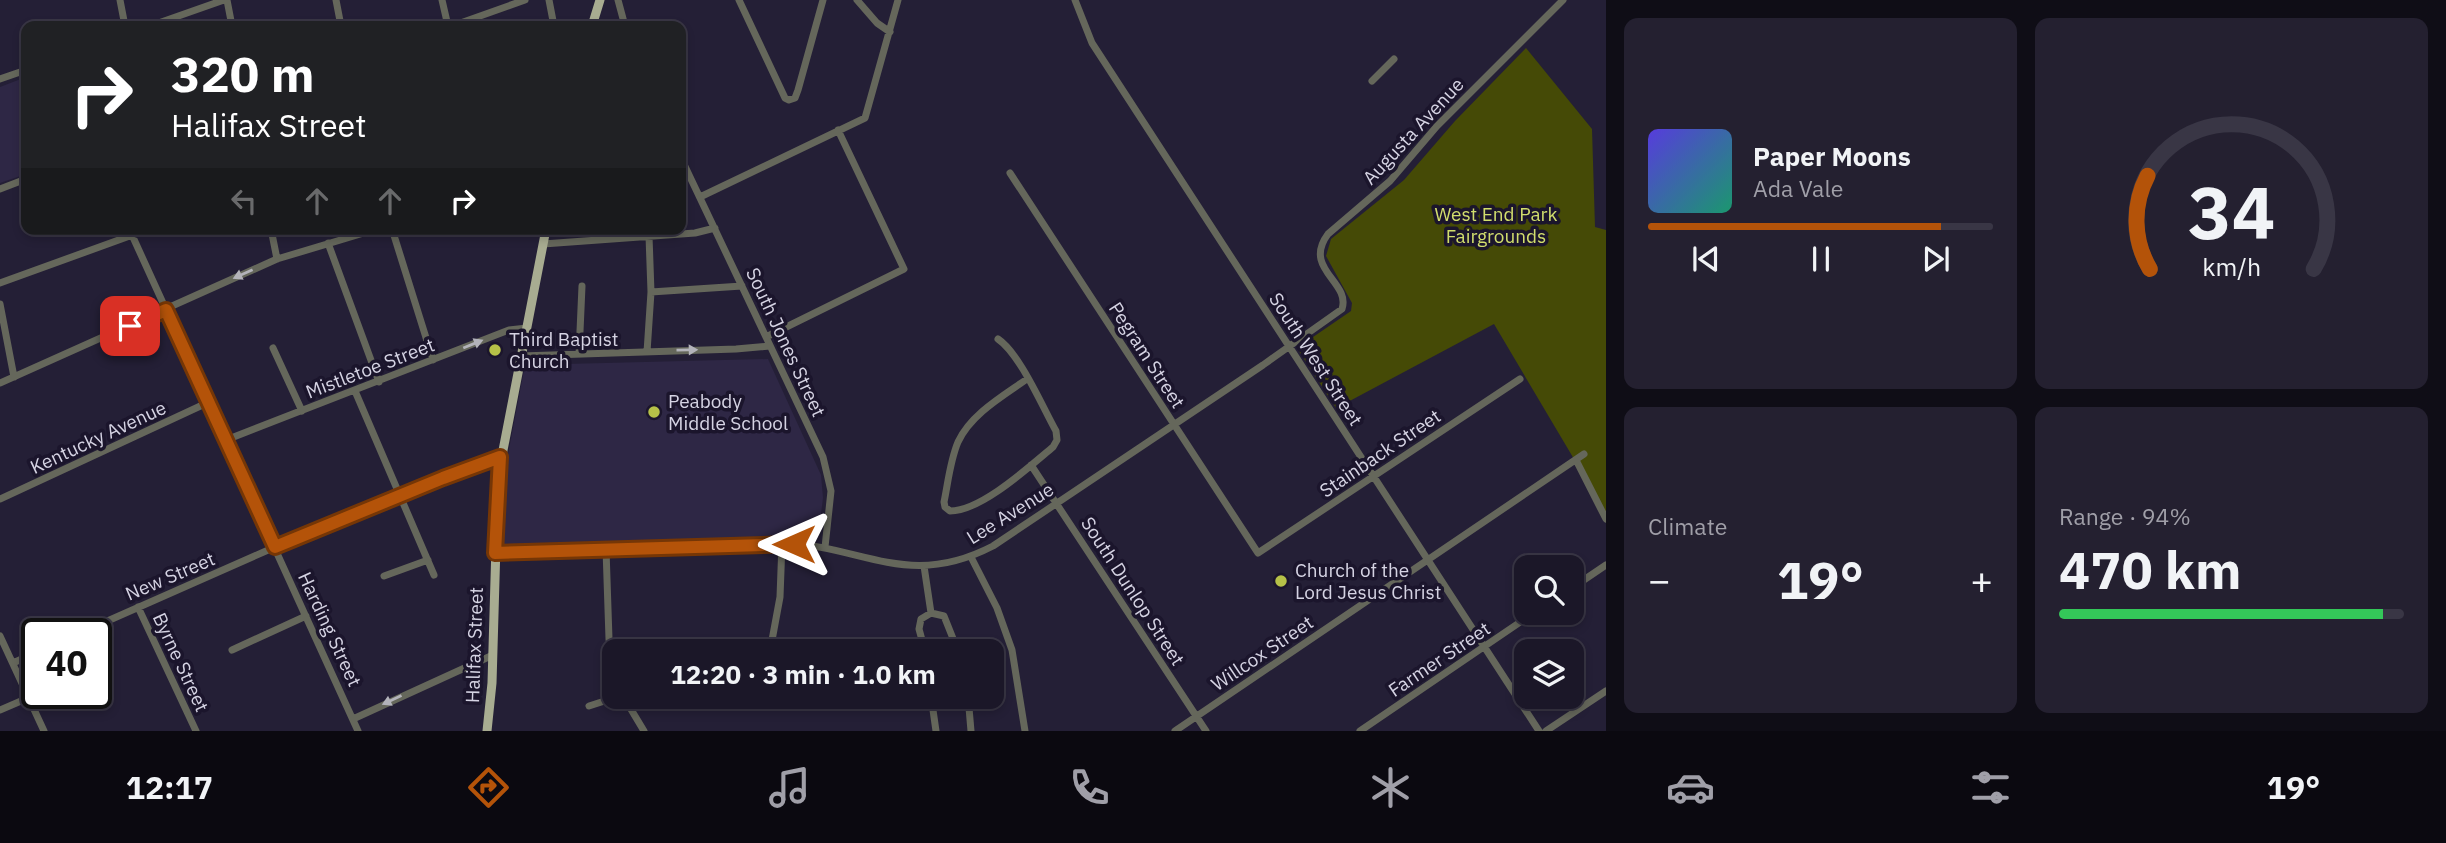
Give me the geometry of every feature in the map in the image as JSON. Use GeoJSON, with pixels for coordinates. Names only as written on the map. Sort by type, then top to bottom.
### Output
{"type":"FeatureCollection","features":[{"type":"Feature","properties":{"kind":"main road"},"geometry":{"type":"LineString","coordinates":[[594,21],[600,0]]}},
{"type":"Feature","properties":{"kind":"main road","name":"Halifax Street"},"geometry":{"type":"LineString","coordinates":[[487,731],[493,655],[500,457],[545,235]]}},
{"type":"Feature","properties":{"kind":"street"},"geometry":{"type":"LineString","coordinates":[[120,0],[124,21]]}},
{"type":"Feature","properties":{"kind":"street"},"geometry":{"type":"LineString","coordinates":[[164,21],[225,0],[231,21]]}},
{"type":"Feature","properties":{"kind":"street"},"geometry":{"type":"LineString","coordinates":[[336,0],[340,21]]}},
{"type":"Feature","properties":{"kind":"street"},"geometry":{"type":"LineString","coordinates":[[442,0],[448,21]]}},
{"type":"Feature","properties":{"kind":"street"},"geometry":{"type":"LineString","coordinates":[[464,21],[525,0]]}},
{"type":"Feature","properties":{"kind":"street"},"geometry":{"type":"LineString","coordinates":[[549,0],[553,21]]}},
{"type":"Feature","properties":{"kind":"street"},"geometry":{"type":"LineString","coordinates":[[618,0],[624,21]]}},
{"type":"Feature","properties":{"kind":"street"},"geometry":{"type":"LineString","coordinates":[[739,0],[787,99],[795,98],[822,0]]}},
{"type":"Feature","properties":{"kind":"street"},"geometry":{"type":"LineString","coordinates":[[857,0],[877,23],[890,33]]}},
{"type":"Feature","properties":{"kind":"street"},"geometry":{"type":"LineString","coordinates":[[700,197],[867,116],[898,0]]}},
{"type":"Feature","properties":{"kind":"street","name":"South West Street"},"geometry":{"type":"LineString","coordinates":[[1075,0],[1092,43],[1539,731]]}},
{"type":"Feature","properties":{"kind":"street","name":"Augusta Avenue"},"geometry":{"type":"LineString","coordinates":[[1288,345],[1337,313],[1343,306],[1342,298],[1320,258],[1320,246],[1328,234],[1390,181],[1437,126],[1556,4],[1563,0]]}},
{"type":"Feature","properties":{"kind":"street"},"geometry":{"type":"LineString","coordinates":[[1372,81],[1394,59]]}},
{"type":"Feature","properties":{"kind":"street"},"geometry":{"type":"LineString","coordinates":[[0,79],[21,72]]}},
{"type":"Feature","properties":{"kind":"street"},"geometry":{"type":"LineString","coordinates":[[766,337],[904,268],[838,130]]}},
{"type":"Feature","properties":{"kind":"street","name":"South Jones Street"},"geometry":{"type":"LineString","coordinates":[[686,168],[827,467],[831,499],[825,547]]}},
{"type":"Feature","properties":{"kind":"street","name":"Pegram Street"},"geometry":{"type":"LineString","coordinates":[[1010,173],[1258,553]]}},
{"type":"Feature","properties":{"kind":"street"},"geometry":{"type":"LineString","coordinates":[[686,181],[692,180]]}},
{"type":"Feature","properties":{"kind":"street"},"geometry":{"type":"LineString","coordinates":[[0,189],[21,181]]}},
{"type":"Feature","properties":{"kind":"street"},"geometry":{"type":"LineString","coordinates":[[686,234],[715,228]]}},
{"type":"Feature","properties":{"kind":"street"},"geometry":{"type":"LineString","coordinates":[[0,283],[132,235]]}},
{"type":"Feature","properties":{"kind":"street","name":"Harding Street"},"geometry":{"type":"LineString","coordinates":[[132,235],[358,731]]}},
{"type":"Feature","properties":{"kind":"street"},"geometry":{"type":"LineString","coordinates":[[272,235],[276,260]]}},
{"type":"Feature","properties":{"kind":"street"},"geometry":{"type":"LineString","coordinates":[[0,383],[276,260],[356,235]]}},
{"type":"Feature","properties":{"kind":"street"},"geometry":{"type":"LineString","coordinates":[[394,235],[433,360]]}},
{"type":"Feature","properties":{"kind":"street"},"geometry":{"type":"LineString","coordinates":[[543,244],[664,235]]}},
{"type":"Feature","properties":{"kind":"street"},"geometry":{"type":"LineString","coordinates":[[647,352],[651,292],[649,236]]}},
{"type":"Feature","properties":{"kind":"street"},"geometry":{"type":"LineString","coordinates":[[328,243],[379,382]]}},
{"type":"Feature","properties":{"kind":"street"},"geometry":{"type":"LineString","coordinates":[[579,354],[582,286]]}},
{"type":"Feature","properties":{"kind":"street"},"geometry":{"type":"LineString","coordinates":[[651,292],[742,286]]}},
{"type":"Feature","properties":{"kind":"street"},"geometry":{"type":"LineString","coordinates":[[0,304],[14,377]]}},
{"type":"Feature","properties":{"kind":"street","name":"Mistletoe Street"},"geometry":{"type":"LineString","coordinates":[[226,440],[509,330],[527,328]]}},
{"type":"Feature","properties":{"kind":"street"},"geometry":{"type":"LineString","coordinates":[[998,339],[1014,355],[1027,379],[1057,435],[1053,447],[986,498],[950,512],[944,502],[959,441],[969,424],[982,412],[1027,379]]}},
{"type":"Feature","properties":{"kind":"street","name":"Lee Avenue"},"geometry":{"type":"LineString","coordinates":[[495,553],[782,543],[825,547],[878,562],[924,566],[971,557],[993,546],[1056,504],[1288,345]]}},
{"type":"Feature","properties":{"kind":"street"},"geometry":{"type":"LineString","coordinates":[[521,356],[770,346]]}},
{"type":"Feature","properties":{"kind":"street"},"geometry":{"type":"LineString","coordinates":[[273,348],[302,411]]}},
{"type":"Feature","properties":{"kind":"street","name":"Stainback Street"},"geometry":{"type":"LineString","coordinates":[[1258,553],[1520,379]]}},
{"type":"Feature","properties":{"kind":"street"},"geometry":{"type":"LineString","coordinates":[[355,391],[434,575]]}},
{"type":"Feature","properties":{"kind":"street","name":"Kentucky Avenue"},"geometry":{"type":"LineString","coordinates":[[0,499],[209,402]]}},
{"type":"Feature","properties":{"kind":"street","name":"Willcox Street"},"geometry":{"type":"LineString","coordinates":[[1174,731],[1584,454]]}},
{"type":"Feature","properties":{"kind":"street","name":"New Street"},"geometry":{"type":"LineString","coordinates":[[112,619],[275,547],[500,457]]}},
{"type":"Feature","properties":{"kind":"street"},"geometry":{"type":"LineString","coordinates":[[1576,460],[1606,519]]}},
{"type":"Feature","properties":{"kind":"street","name":"South Dunlop Street"},"geometry":{"type":"LineString","coordinates":[[1031,465],[1206,731]]}},
{"type":"Feature","properties":{"kind":"street"},"geometry":{"type":"LineString","coordinates":[[772,639],[780,597],[782,543]]}},
{"type":"Feature","properties":{"kind":"street"},"geometry":{"type":"LineString","coordinates":[[606,549],[609,639]]}},
{"type":"Feature","properties":{"kind":"street"},"geometry":{"type":"LineString","coordinates":[[971,557],[997,608],[1012,650],[1025,731]]}},
{"type":"Feature","properties":{"kind":"street"},"geometry":{"type":"LineString","coordinates":[[384,576],[428,560]]}},
{"type":"Feature","properties":{"kind":"street"},"geometry":{"type":"LineString","coordinates":[[1584,580],[1606,565]]}},
{"type":"Feature","properties":{"kind":"street"},"geometry":{"type":"LineString","coordinates":[[924,566],[931,612]]}},
{"type":"Feature","properties":{"kind":"street","name":"Byrne Street"},"geometry":{"type":"LineString","coordinates":[[138,607],[196,731]]}},
{"type":"Feature","properties":{"kind":"street"},"geometry":{"type":"LineString","coordinates":[[922,639],[919,629],[921,619],[931,612]]}},
{"type":"Feature","properties":{"kind":"street"},"geometry":{"type":"LineString","coordinates":[[931,612],[944,617],[953,639]]}},
{"type":"Feature","properties":{"kind":"street"},"geometry":{"type":"LineString","coordinates":[[232,650],[306,616]]}},
{"type":"Feature","properties":{"kind":"street","name":"Farmer Street"},"geometry":{"type":"LineString","coordinates":[[1360,731],[1516,625]]}},
{"type":"Feature","properties":{"kind":"street"},"geometry":{"type":"LineString","coordinates":[[0,636],[21,680]]}},
{"type":"Feature","properties":{"kind":"street"},"geometry":{"type":"LineString","coordinates":[[353,719],[493,655]]}},
{"type":"Feature","properties":{"kind":"street"},"geometry":{"type":"LineString","coordinates":[[13,663],[21,659]]}},
{"type":"Feature","properties":{"kind":"street"},"geometry":{"type":"LineString","coordinates":[[1546,731],[1606,691]]}},
{"type":"Feature","properties":{"kind":"street"},"geometry":{"type":"LineString","coordinates":[[0,710],[21,701]]}},
{"type":"Feature","properties":{"kind":"street"},"geometry":{"type":"LineString","coordinates":[[589,706],[602,702]]}},
{"type":"Feature","properties":{"kind":"street"},"geometry":{"type":"LineString","coordinates":[[34,709],[44,731]]}},
{"type":"Feature","properties":{"kind":"street"},"geometry":{"type":"LineString","coordinates":[[630,709],[644,731]]}},
{"type":"Feature","properties":{"kind":"street"},"geometry":{"type":"LineString","coordinates":[[933,709],[936,731]]}},
{"type":"Feature","properties":{"kind":"street"},"geometry":{"type":"LineString","coordinates":[[969,709],[971,731]]}},
{"type":"Feature","properties":{"kind":"shaded area"},"geometry":{"type":"Polygon","coordinates":[[[21,79],[21,176],[0,183],[0,87],[21,79]]]}},
{"type":"Feature","properties":{"kind":"shaded area","name":"Peabody Middle School"},"geometry":{"type":"Polygon","coordinates":[[[768,359],[821,475],[823,498],[818,538],[502,547],[501,491],[525,365],[768,359]]]}},
{"type":"Feature","properties":{"kind":"green space","name":"West End Park Fairgrounds"},"geometry":{"type":"Polygon","coordinates":[[[1526,48],[1592,129],[1595,227],[1606,230],[1606,513],[1494,324],[1344,404],[1338,411],[1297,348],[1351,311],[1352,303],[1326,256],[1331,239],[1404,180],[1455,121],[1526,48]]]}},
{"type":"Feature","properties":{"kind":"place","name":"Third Baptist Church"},"geometry":{"type":"Point","coordinates":[495,350]}},
{"type":"Feature","properties":{"kind":"place","name":"Peabody Middle School"},"geometry":{"type":"Point","coordinates":[654,412]}},
{"type":"Feature","properties":{"kind":"place","name":"Church of the Lord Jesus Christ"},"geometry":{"type":"Point","coordinates":[1281,581]}},
{"type":"Feature","properties":{"kind":"route"},"geometry":{"type":"LineString","coordinates":[[130,326],[166,310],[275,547],[500,457],[495,553],[794,544]]}}]}
